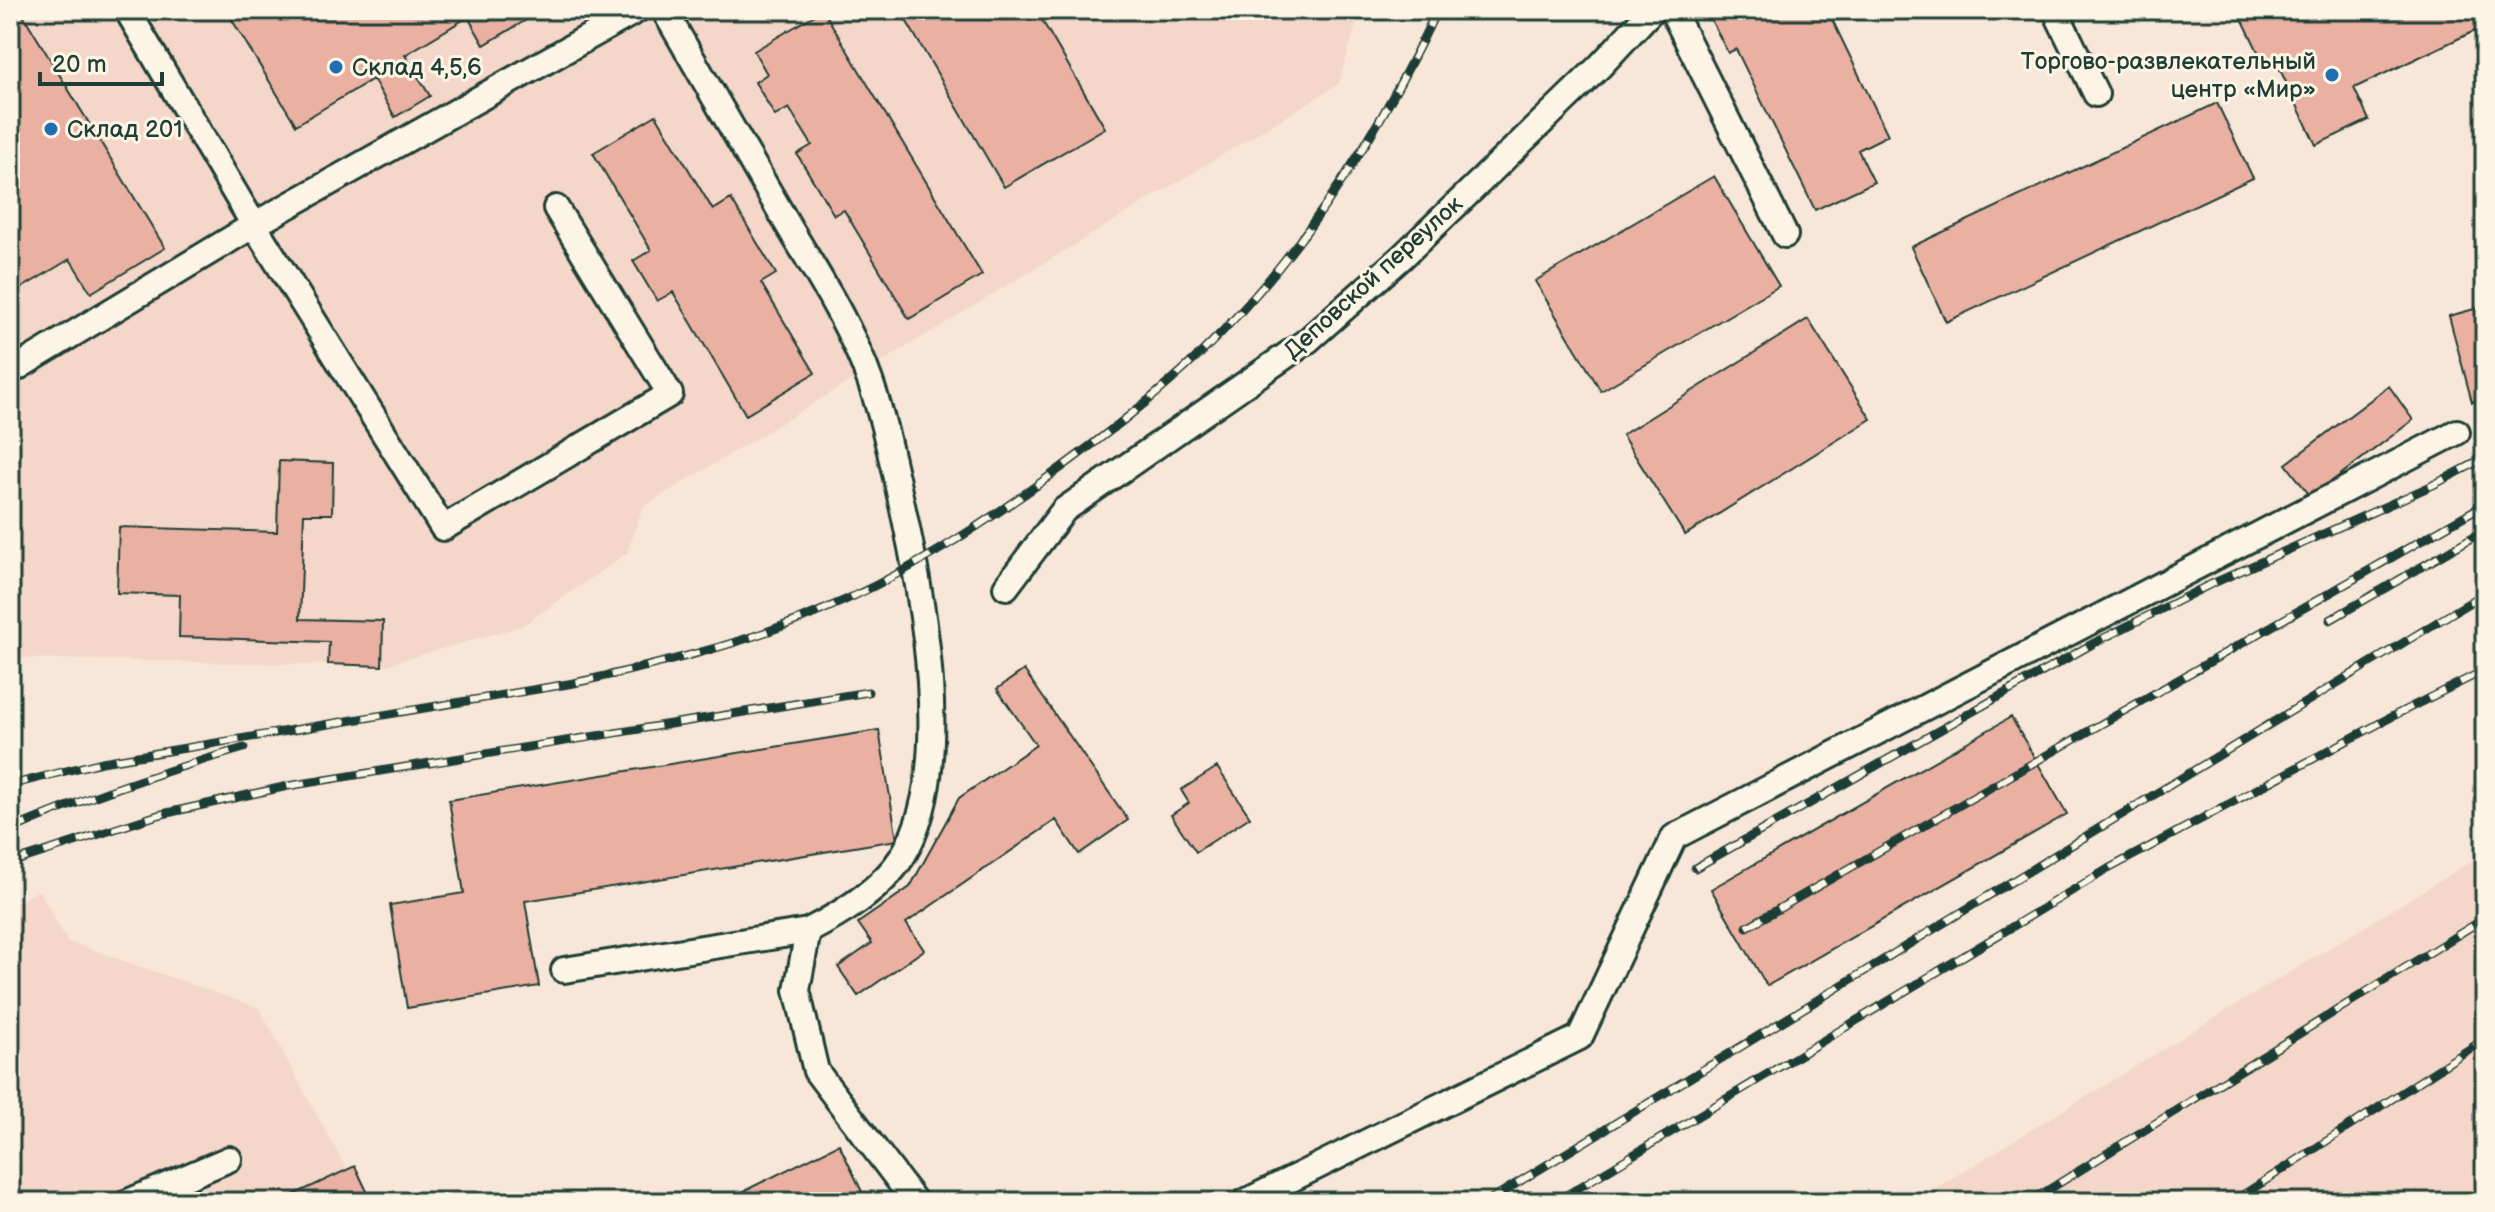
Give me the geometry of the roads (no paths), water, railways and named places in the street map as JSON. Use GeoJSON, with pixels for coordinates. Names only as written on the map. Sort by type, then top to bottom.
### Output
{"type":"FeatureCollection","features":[{"type":"Feature","properties":{"kind":"lane"},"geometry":{"type":"LineString","coordinates":[[127,10],[254,225],[443,528],[670,394],[556,208]]}},
{"type":"Feature","properties":{"kind":"lane"},"geometry":{"type":"LineString","coordinates":[[10,372],[254,225],[637,10]]}},
{"type":"Feature","properties":{"kind":"lane"},"geometry":{"type":"LineString","coordinates":[[564,970],[808,931],[842,914],[879,883],[901,859],[915,830],[929,756],[931,716],[924,618],[916,564],[888,440],[858,350],[664,10]]}},
{"type":"Feature","properties":{"kind":"lane","name":"Деповской переулок"},"geometry":{"type":"LineString","coordinates":[[1006,587],[1064,510],[1307,341],[1402,257],[1600,66],[1652,10]]}},
{"type":"Feature","properties":{"kind":"lane"},"geometry":{"type":"LineString","coordinates":[[1672,10],[1785,235]]}},
{"type":"Feature","properties":{"kind":"lane"},"geometry":{"type":"LineString","coordinates":[[2055,10],[2096,94]]}},
{"type":"Feature","properties":{"kind":"lane"},"geometry":{"type":"LineString","coordinates":[[1245,1202],[1580,1037],[1674,837],[2457,432]]}},
{"type":"Feature","properties":{"kind":"lane"},"geometry":{"type":"LineString","coordinates":[[808,931],[797,990],[816,1071],[915,1202]]}},
{"type":"Feature","properties":{"kind":"lane"},"geometry":{"type":"LineString","coordinates":[[128,1202],[229,1159]]}},
{"type":"Feature","properties":{"kind":"railway"},"geometry":{"type":"LineString","coordinates":[[10,785],[102,762],[574,683],[636,669],[788,624],[848,599],[908,568],[1047,478],[1146,402],[1202,352],[1273,275],[1335,192],[1389,103],[1437,10]]}},
{"type":"Feature","properties":{"kind":"railway"},"geometry":{"type":"LineString","coordinates":[[1695,868],[2094,643],[2207,586],[2433,485],[2485,458]]}},
{"type":"Feature","properties":{"kind":"railway"},"geometry":{"type":"LineString","coordinates":[[1747,927],[2485,504]]}},
{"type":"Feature","properties":{"kind":"railway"},"geometry":{"type":"LineString","coordinates":[[2330,620],[2485,530]]}},
{"type":"Feature","properties":{"kind":"railway"},"geometry":{"type":"LineString","coordinates":[[1486,1202],[2485,593]]}},
{"type":"Feature","properties":{"kind":"railway"},"geometry":{"type":"LineString","coordinates":[[1555,1202],[2108,869],[2485,670]]}},
{"type":"Feature","properties":{"kind":"railway"},"geometry":{"type":"LineString","coordinates":[[10,863],[158,815],[288,786],[868,692]]}},
{"type":"Feature","properties":{"kind":"railway"},"geometry":{"type":"LineString","coordinates":[[10,830],[126,785],[244,748]]}},
{"type":"Feature","properties":{"kind":"railway"},"geometry":{"type":"LineString","coordinates":[[2029,1202],[2485,918]]}},
{"type":"Feature","properties":{"kind":"railway"},"geometry":{"type":"LineString","coordinates":[[2232,1202],[2485,1039]]}},
{"type":"Feature","properties":{"kind":"place","name":"Склад 4,5,6"},"geometry":{"type":"Point","coordinates":[336,67]}},
{"type":"Feature","properties":{"kind":"place","name":"Торгово-развлекательный центр «Мир»"},"geometry":{"type":"Point","coordinates":[2332,75]}},
{"type":"Feature","properties":{"kind":"place","name":"Склад 201"},"geometry":{"type":"Point","coordinates":[51,129]}}]}
